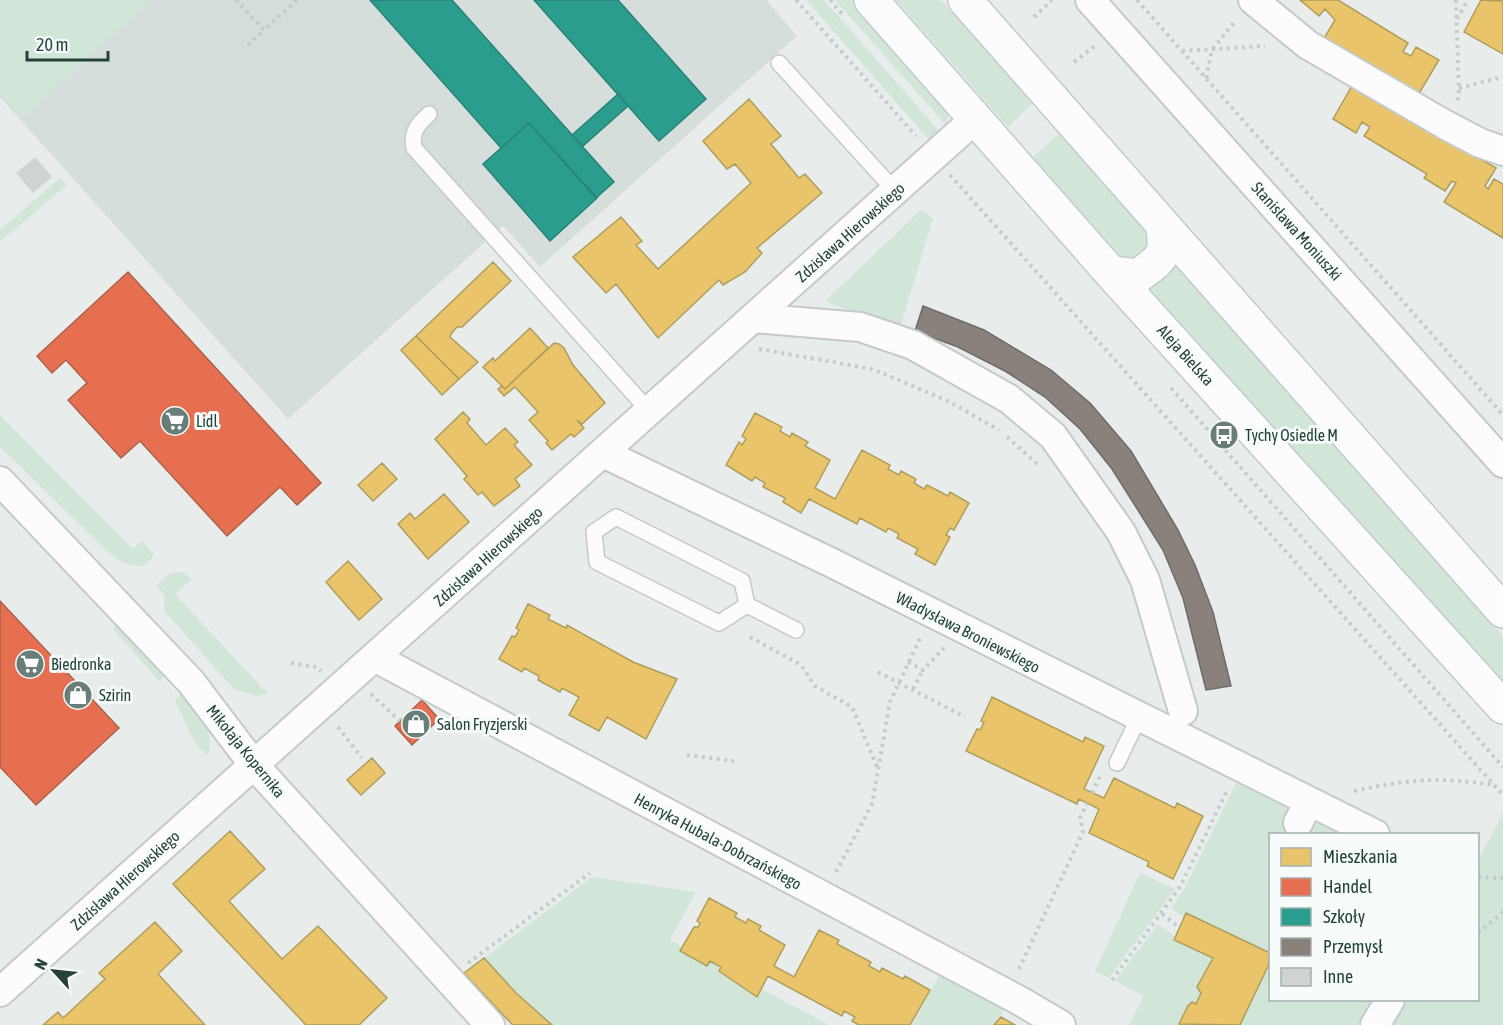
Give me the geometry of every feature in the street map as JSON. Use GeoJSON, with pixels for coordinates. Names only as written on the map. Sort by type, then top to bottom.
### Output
{"type":"FeatureCollection","features":[{"type":"Feature","properties":{"kind":"main road","name":"Aleja Bielska"},"geometry":{"type":"LineString","coordinates":[[872,0],[1111,273],[1503,707]]}},
{"type":"Feature","properties":{"kind":"main road"},"geometry":{"type":"LineString","coordinates":[[965,0],[1503,611]]}},
{"type":"Feature","properties":{"kind":"main road"},"geometry":{"type":"LineString","coordinates":[[1111,273],[1138,276],[1159,261],[1166,247],[1162,224]]}},
{"type":"Feature","properties":{"kind":"street","name":"Stanisława Moniuszki"},"geometry":{"type":"LineString","coordinates":[[1090,0],[1503,463]]}},
{"type":"Feature","properties":{"kind":"street"},"geometry":{"type":"LineString","coordinates":[[1245,9],[1444,124],[1480,143],[1503,151]]}},
{"type":"Feature","properties":{"kind":"street","name":"Zdzisława Hierowskiego"},"geometry":{"type":"LineString","coordinates":[[0,992],[975,119]]}},
{"type":"Feature","properties":{"kind":"street"},"geometry":{"type":"LineString","coordinates":[[753,318],[860,327],[913,345],[1009,399],[1053,436],[1121,531],[1145,580],[1184,711]]}},
{"type":"Feature","properties":{"kind":"street","name":"Władysława Broniewskiego"},"geometry":{"type":"LineString","coordinates":[[603,453],[1139,717],[1303,812]]}},
{"type":"Feature","properties":{"kind":"street","name":"Mikołaja Kopernika"},"geometry":{"type":"LineString","coordinates":[[0,481],[191,682],[254,765],[490,1025]]}},
{"type":"Feature","properties":{"kind":"street","name":"Henryka Hubala-Dobrzańskiego"},"geometry":{"type":"LineString","coordinates":[[374,657],[1008,994],[1057,1024]]}},
{"type":"Feature","properties":{"kind":"street"},"geometry":{"type":"LineString","coordinates":[[1303,812],[1372,833]]}},
{"type":"Feature","properties":{"kind":"street"},"geometry":{"type":"LineString","coordinates":[[1375,1025],[1389,1001]]}},
{"type":"Feature","properties":{"kind":"lane"},"geometry":{"type":"LineString","coordinates":[[779,63],[895,191]]}},
{"type":"Feature","properties":{"kind":"lane"},"geometry":{"type":"LineString","coordinates":[[429,114],[416,126],[412,138],[414,148],[650,411]]}},
{"type":"Feature","properties":{"kind":"lane"},"geometry":{"type":"LineString","coordinates":[[616,517],[742,581],[747,605],[719,623],[597,562],[594,532],[616,517]]}},
{"type":"Feature","properties":{"kind":"lane"},"geometry":{"type":"LineString","coordinates":[[747,605],[796,630]]}},
{"type":"Feature","properties":{"kind":"lane"},"geometry":{"type":"LineString","coordinates":[[1117,763],[1139,717]]}},
{"type":"Feature","properties":{"kind":"path"},"geometry":{"type":"LineString","coordinates":[[236,0],[264,30]]}},
{"type":"Feature","properties":{"kind":"path"},"geometry":{"type":"LineString","coordinates":[[248,45],[297,0]]}},
{"type":"Feature","properties":{"kind":"path"},"geometry":{"type":"LineString","coordinates":[[796,0],[1503,795]]}},
{"type":"Feature","properties":{"kind":"path"},"geometry":{"type":"LineString","coordinates":[[1034,17],[1052,0]]}},
{"type":"Feature","properties":{"kind":"path"},"geometry":{"type":"LineString","coordinates":[[1137,0],[1503,415]]}},
{"type":"Feature","properties":{"kind":"path"},"geometry":{"type":"LineString","coordinates":[[1444,124],[1459,97],[1456,0]]}},
{"type":"Feature","properties":{"kind":"path"},"geometry":{"type":"LineString","coordinates":[[1457,20],[1468,0]]}},
{"type":"Feature","properties":{"kind":"path"},"geometry":{"type":"LineString","coordinates":[[1206,79],[1212,50],[1245,9]]}},
{"type":"Feature","properties":{"kind":"path"},"geometry":{"type":"LineString","coordinates":[[1182,51],[1268,45]]}},
{"type":"Feature","properties":{"kind":"path"},"geometry":{"type":"LineString","coordinates":[[1459,88],[1503,77]]}},
{"type":"Feature","properties":{"kind":"path"},"geometry":{"type":"LineString","coordinates":[[755,348],[872,369],[891,376],[946,400],[1000,430],[1044,473]]}},
{"type":"Feature","properties":{"kind":"path"},"geometry":{"type":"LineString","coordinates":[[823,897],[872,804],[890,702],[923,632]]}},
{"type":"Feature","properties":{"kind":"path"},"geometry":{"type":"LineString","coordinates":[[750,637],[801,665],[815,686],[852,706],[878,769]]}},
{"type":"Feature","properties":{"kind":"path"},"geometry":{"type":"LineString","coordinates":[[913,689],[923,670],[946,645]]}},
{"type":"Feature","properties":{"kind":"path"},"geometry":{"type":"LineString","coordinates":[[786,664],[789,658]]}},
{"type":"Feature","properties":{"kind":"path"},"geometry":{"type":"LineString","coordinates":[[908,662],[923,670]]}},
{"type":"Feature","properties":{"kind":"path"},"geometry":{"type":"LineString","coordinates":[[878,672],[965,717]]}},
{"type":"Feature","properties":{"kind":"path"},"geometry":{"type":"LineString","coordinates":[[368,691],[400,721]]}},
{"type":"Feature","properties":{"kind":"path"},"geometry":{"type":"LineString","coordinates":[[334,721],[362,758]]}},
{"type":"Feature","properties":{"kind":"path"},"geometry":{"type":"LineString","coordinates":[[687,754],[734,761]]}},
{"type":"Feature","properties":{"kind":"path"},"geometry":{"type":"LineString","coordinates":[[1303,812],[1401,781],[1449,778],[1494,785]]}},
{"type":"Feature","properties":{"kind":"path"},"geometry":{"type":"LineString","coordinates":[[1112,980],[1180,887],[1229,788]]}},
{"type":"Feature","properties":{"kind":"path"},"geometry":{"type":"LineString","coordinates":[[1008,994],[1083,832],[1080,818],[1088,803]]}},
{"type":"Feature","properties":{"kind":"path"},"geometry":{"type":"LineString","coordinates":[[447,978],[590,873]]}},
{"type":"Feature","properties":{"kind":"path"},"geometry":{"type":"LineString","coordinates":[[1479,877],[1503,878]]}},
{"type":"Feature","properties":{"kind":"path"},"geometry":{"type":"LineString","coordinates":[[1479,932],[1503,912]]}},
{"type":"Feature","properties":{"kind":"path"},"geometry":{"type":"LineString","coordinates":[[1161,914],[1180,928]]}},
{"type":"Feature","properties":{"kind":"shaded area"},"geometry":{"type":"Polygon","coordinates":[[[0,0],[766,0],[797,36],[540,267],[503,226],[288,419],[0,97],[0,0]]]}},
{"type":"Feature","properties":{"kind":"green space"},"geometry":{"type":"Polygon","coordinates":[[[0,0],[151,0],[23,118],[0,93],[0,0]]]}},
{"type":"Feature","properties":{"kind":"green space"},"geometry":{"type":"Polygon","coordinates":[[[806,0],[824,0],[941,133],[931,142],[806,0]]]}},
{"type":"Feature","properties":{"kind":"green space"},"geometry":{"type":"Polygon","coordinates":[[[835,0],[855,0],[943,100],[949,113],[946,125],[835,0]]]}},
{"type":"Feature","properties":{"kind":"green space"},"geometry":{"type":"Polygon","coordinates":[[[896,0],[941,0],[1033,103],[1008,127],[896,0]]]}},
{"type":"Feature","properties":{"kind":"green space"},"geometry":{"type":"Polygon","coordinates":[[[1063,130],[1148,228],[1148,246],[1135,259],[1120,256],[1033,157],[1063,130]]]}},
{"type":"Feature","properties":{"kind":"green space"},"geometry":{"type":"Polygon","coordinates":[[[60,178],[67,185],[0,242],[0,230],[60,178]]]}},
{"type":"Feature","properties":{"kind":"green space"},"geometry":{"type":"Polygon","coordinates":[[[922,209],[933,218],[901,325],[834,305],[826,300],[922,209]]]}},
{"type":"Feature","properties":{"kind":"green space"},"geometry":{"type":"Polygon","coordinates":[[[1173,263],[1503,636],[1503,688],[1148,287],[1173,263]]]}},
{"type":"Feature","properties":{"kind":"green space"},"geometry":{"type":"Polygon","coordinates":[[[0,415],[133,549],[142,541],[154,554],[149,561],[144,565],[131,565],[112,555],[0,447],[0,415]]]}},
{"type":"Feature","properties":{"kind":"green space"},"geometry":{"type":"Polygon","coordinates":[[[170,573],[184,573],[192,579],[175,594],[268,694],[256,696],[234,689],[164,611],[164,595],[157,585],[170,573]]]}},
{"type":"Feature","properties":{"kind":"green space"},"geometry":{"type":"Polygon","coordinates":[[[117,623],[171,670],[159,681],[113,629],[117,623]]]}},
{"type":"Feature","properties":{"kind":"green space"},"geometry":{"type":"Polygon","coordinates":[[[186,690],[208,728],[210,745],[208,755],[193,739],[175,700],[186,690]]]}},
{"type":"Feature","properties":{"kind":"green space"},"geometry":{"type":"Polygon","coordinates":[[[1238,779],[1353,833],[1269,833],[1269,1001],[1377,1001],[1364,1025],[1129,1025],[1144,996],[1115,981],[1158,924],[1175,937],[1184,918],[1171,908],[1185,887],[1238,779]]]}},
{"type":"Feature","properties":{"kind":"green space"},"geometry":{"type":"Polygon","coordinates":[[[1503,813],[1503,1025],[1383,1025],[1398,1001],[1479,1001],[1479,859],[1503,813]]]}},
{"type":"Feature","properties":{"kind":"green space"},"geometry":{"type":"Polygon","coordinates":[[[1140,873],[1175,889],[1109,978],[1095,971],[1140,873]]]}},
{"type":"Feature","properties":{"kind":"green space"},"geometry":{"type":"Polygon","coordinates":[[[592,877],[696,892],[670,940],[829,1025],[532,1025],[472,967],[592,877]]]}},
{"type":"Feature","properties":{"kind":"green space"},"geometry":{"type":"Polygon","coordinates":[[[939,975],[1003,1008],[1001,1017],[1015,1025],[912,1025],[939,975]]]}},
{"type":"Feature","properties":{"kind":"building: Mieszkania"},"geometry":{"type":"Polygon","coordinates":[[[1300,0],[1338,0],[1408,43],[1403,52],[1411,56],[1416,47],[1439,60],[1418,95],[1323,40],[1335,20],[1325,9],[1319,16],[1300,0]]]}},
{"type":"Feature","properties":{"kind":"building: Mieszkania"},"geometry":{"type":"Polygon","coordinates":[[[1481,0],[1503,1],[1503,54],[1464,32],[1481,0]]]}},
{"type":"Feature","properties":{"kind":"building: Mieszkania"},"geometry":{"type":"Polygon","coordinates":[[[1353,84],[1496,168],[1485,186],[1488,189],[1494,179],[1503,184],[1503,238],[1444,202],[1456,183],[1452,181],[1445,191],[1424,178],[1427,174],[1364,136],[1370,127],[1362,122],[1356,133],[1333,119],[1353,84]]]}},
{"type":"Feature","properties":{"kind":"building: Mieszkania"},"geometry":{"type":"Polygon","coordinates":[[[749,99],[781,136],[771,144],[799,178],[805,174],[822,193],[757,248],[762,253],[745,272],[723,285],[719,280],[658,338],[616,284],[606,293],[573,257],[621,217],[642,241],[636,245],[658,269],[751,183],[735,164],[727,169],[703,141],[749,99]]]}},
{"type":"Feature","properties":{"kind":"building: Mieszkania"},"geometry":{"type":"Polygon","coordinates":[[[493,262],[511,281],[462,327],[457,327],[451,334],[450,337],[478,362],[459,379],[416,336],[493,262]]]}},
{"type":"Feature","properties":{"kind":"building: Mieszkania"},"geometry":{"type":"Polygon","coordinates":[[[530,328],[548,348],[505,389],[483,367],[493,358],[495,361],[530,328]]]}},
{"type":"Feature","properties":{"kind":"building: Mieszkania"},"geometry":{"type":"Polygon","coordinates":[[[416,336],[459,379],[442,395],[401,350],[416,336]]]}},
{"type":"Feature","properties":{"kind":"building: Mieszkania"},"geometry":{"type":"Polygon","coordinates":[[[554,343],[564,348],[573,365],[605,403],[582,424],[577,420],[584,428],[574,437],[571,434],[552,450],[546,443],[548,441],[529,420],[538,412],[515,387],[504,396],[498,389],[502,386],[505,389],[554,343]]]}},
{"type":"Feature","properties":{"kind":"building: Mieszkania"},"geometry":{"type":"Polygon","coordinates":[[[463,412],[470,419],[467,423],[486,445],[505,428],[518,442],[514,445],[532,465],[515,479],[520,486],[494,506],[482,492],[478,495],[464,479],[467,476],[435,439],[463,412]]]}},
{"type":"Feature","properties":{"kind":"building: Mieszkania"},"geometry":{"type":"Polygon","coordinates":[[[755,413],[782,427],[780,431],[790,437],[792,433],[808,442],[805,446],[830,460],[815,488],[835,499],[862,450],[890,465],[888,469],[899,475],[901,471],[916,479],[914,483],[924,489],[927,485],[948,496],[950,492],[969,503],[954,530],[950,528],[946,535],[950,537],[935,565],[915,554],[918,549],[897,538],[899,534],[888,528],[886,532],[860,518],[857,524],[809,499],[801,513],[783,502],[785,498],[763,487],[765,483],[755,477],[752,481],[726,465],[739,442],[742,445],[746,439],[742,436],[755,413]]]}},
{"type":"Feature","properties":{"kind":"building: Mieszkania"},"geometry":{"type":"Polygon","coordinates":[[[382,463],[397,479],[373,501],[358,485],[382,463]]]}},
{"type":"Feature","properties":{"kind":"building: Mieszkania"},"geometry":{"type":"Polygon","coordinates":[[[444,494],[469,522],[428,559],[398,524],[410,513],[415,519],[444,494]]]}},
{"type":"Feature","properties":{"kind":"building: Mieszkania"},"geometry":{"type":"Polygon","coordinates":[[[348,561],[382,599],[359,620],[326,582],[348,561]]]}},
{"type":"Feature","properties":{"kind":"building: Mieszkania"},"geometry":{"type":"Polygon","coordinates":[[[528,604],[550,615],[548,619],[566,628],[567,625],[633,662],[677,679],[646,739],[607,717],[599,731],[569,715],[579,697],[562,688],[560,692],[538,680],[539,676],[524,668],[522,672],[499,659],[512,636],[515,637],[519,630],[516,628],[528,604]]]}},
{"type":"Feature","properties":{"kind":"building: Mieszkania"},"geometry":{"type":"Polygon","coordinates":[[[992,697],[1083,742],[1085,737],[1104,746],[1084,789],[1104,798],[1114,778],[1175,808],[1177,803],[1203,816],[1173,879],[1147,866],[1149,862],[1089,833],[1099,809],[1079,799],[1077,804],[966,751],[977,729],[980,730],[984,722],[981,721],[992,697]]]}},
{"type":"Feature","properties":{"kind":"building: Mieszkania"},"geometry":{"type":"Polygon","coordinates":[[[372,758],[385,773],[361,795],[347,780],[372,758]]]}},
{"type":"Feature","properties":{"kind":"building: Mieszkania"},"geometry":{"type":"Polygon","coordinates":[[[230,831],[265,869],[229,901],[282,959],[318,926],[387,998],[359,1025],[306,1025],[173,884],[230,831]]]}},
{"type":"Feature","properties":{"kind":"building: Mieszkania"},"geometry":{"type":"Polygon","coordinates":[[[709,898],[737,913],[735,917],[746,923],[748,919],[761,926],[759,930],[785,945],[774,966],[794,977],[819,930],[839,940],[837,944],[871,962],[869,966],[880,972],[882,968],[903,979],[905,976],[930,990],[910,1025],[859,1025],[852,1021],[855,1017],[844,1011],[842,1016],[768,976],[757,997],[719,971],[721,967],[710,961],[707,966],[680,951],[694,927],[698,927],[700,923],[697,921],[709,898]]]}},
{"type":"Feature","properties":{"kind":"building: Mieszkania"},"geometry":{"type":"Polygon","coordinates":[[[1186,913],[1269,953],[1269,964],[1240,1025],[1179,1024],[1188,1006],[1192,1002],[1196,1004],[1201,993],[1197,987],[1213,958],[1174,940],[1186,913]]]}},
{"type":"Feature","properties":{"kind":"building: Mieszkania"},"geometry":{"type":"Polygon","coordinates":[[[155,922],[182,951],[158,974],[205,1025],[43,1025],[58,1012],[63,1018],[105,979],[99,973],[155,922]]]}},
{"type":"Feature","properties":{"kind":"building: Mieszkania"},"geometry":{"type":"Polygon","coordinates":[[[484,958],[516,993],[552,1025],[513,1025],[464,973],[484,958]]]}},
{"type":"Feature","properties":{"kind":"building: Mieszkania"},"geometry":{"type":"Polygon","coordinates":[[[1001,1017],[1015,1025],[994,1025],[1001,1017]]]}},
{"type":"Feature","properties":{"kind":"building: Handel","name":"Lidl"},"geometry":{"type":"Polygon","coordinates":[[[128,272],[321,483],[297,505],[280,487],[227,536],[140,441],[121,458],[68,400],[87,383],[66,360],[52,373],[37,356],[128,272]]]}},
{"type":"Feature","properties":{"kind":"building: Handel","name":"Biedronka"},"geometry":{"type":"Polygon","coordinates":[[[0,601],[119,728],[36,805],[0,767],[0,601]]]}},
{"type":"Feature","properties":{"kind":"building: Handel","name":"Salon Fryzjerski"},"geometry":{"type":"Polygon","coordinates":[[[422,700],[439,719],[412,745],[395,726],[422,700]]]}},
{"type":"Feature","properties":{"kind":"building: Szkoły"},"geometry":{"type":"Polygon","coordinates":[[[370,0],[452,0],[614,182],[596,198],[529,123],[501,148],[370,0]]]}},
{"type":"Feature","properties":{"kind":"building: Szkoły"},"geometry":{"type":"Polygon","coordinates":[[[534,0],[618,0],[706,99],[659,141],[534,0]]]}},
{"type":"Feature","properties":{"kind":"building: Szkoły"},"geometry":{"type":"Polygon","coordinates":[[[618,94],[628,106],[583,146],[572,135],[618,94]]]}},
{"type":"Feature","properties":{"kind":"building: Szkoły"},"geometry":{"type":"Polygon","coordinates":[[[529,123],[597,198],[550,241],[483,164],[529,123]]]}},
{"type":"Feature","properties":{"kind":"building: Przemysł"},"geometry":{"type":"Polygon","coordinates":[[[923,306],[984,330],[1051,370],[1090,403],[1131,451],[1178,530],[1195,565],[1213,612],[1231,686],[1206,690],[1183,598],[1163,550],[1112,469],[1080,429],[1045,397],[1005,371],[958,347],[915,331],[923,306]]]}},
{"type":"Feature","properties":{"kind":"building: Inne"},"geometry":{"type":"Polygon","coordinates":[[[35,158],[51,177],[33,192],[17,173],[35,158]]]}},
{"type":"Feature","properties":{"kind":"place","name":"Lidl"},"geometry":{"type":"Point","coordinates":[175,421]}},
{"type":"Feature","properties":{"kind":"place","name":"Tychy Osiedle M"},"geometry":{"type":"Point","coordinates":[1224,435]}},
{"type":"Feature","properties":{"kind":"place","name":"Biedronka"},"geometry":{"type":"Point","coordinates":[30,664]}},
{"type":"Feature","properties":{"kind":"place","name":"Szirin"},"geometry":{"type":"Point","coordinates":[78,695]}},
{"type":"Feature","properties":{"kind":"place","name":"Salon Fryzjerski"},"geometry":{"type":"Point","coordinates":[416,724]}}]}
